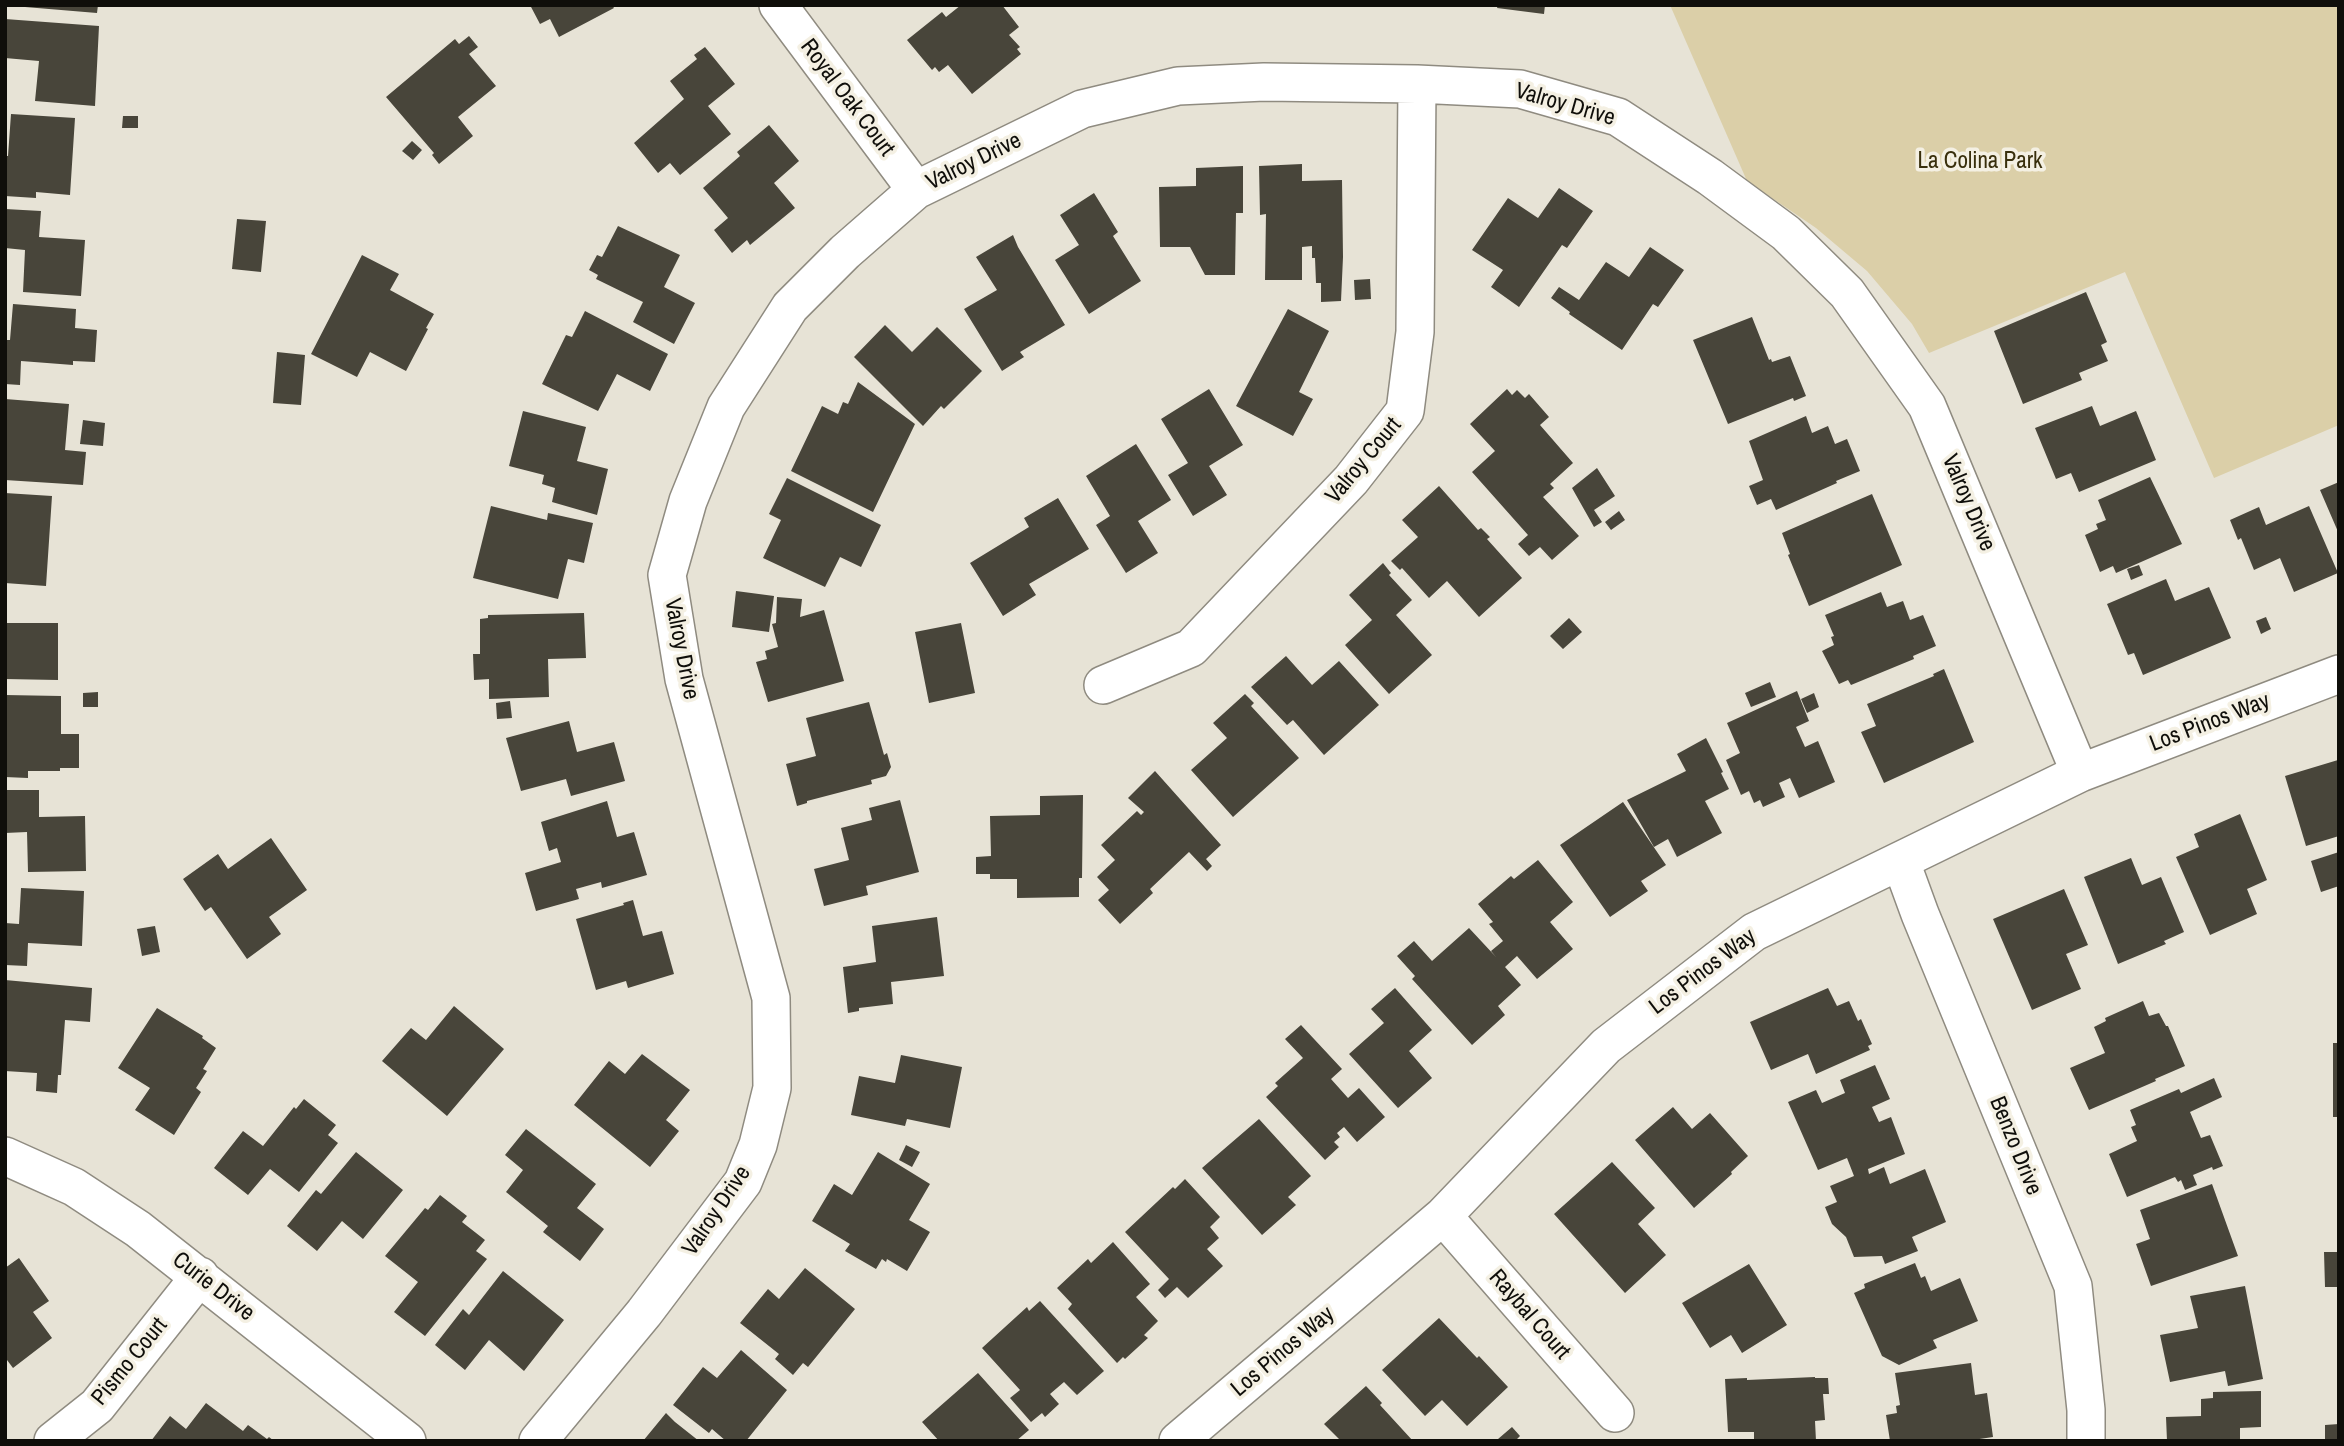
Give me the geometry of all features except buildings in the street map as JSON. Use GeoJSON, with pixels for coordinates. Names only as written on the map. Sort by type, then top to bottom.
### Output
{"type":"FeatureCollection","features":[{"type":"Feature","properties":{"kind":"street","name":"Royal Oak Court"},"geometry":{"type":"LineString","coordinates":[[778,5],[916,190]]}},
{"type":"Feature","properties":{"kind":"street","name":"Valroy Drive"},"geometry":{"type":"LineString","coordinates":[[538,1441],[644,1313],[743,1182],[758,1145],[772,1088],[771,998],[684,679],[667,575],[688,501],[726,407],[790,307],[845,252],[916,190],[1082,109],[1178,86],[1264,82],[1417,84],[1520,89],[1618,117],[1710,177],[1786,233],[1847,293],[1927,406],[2080,773]]}},
{"type":"Feature","properties":{"kind":"street","name":"Valroy Court"},"geometry":{"type":"LineString","coordinates":[[1103,685],[1191,648],[1351,480],[1405,411],[1415,332],[1417,84]]}},
{"type":"Feature","properties":{"kind":"street","name":"Los Pinos Way"},"geometry":{"type":"LineString","coordinates":[[1178,1441],[1443,1216],[1606,1046],[1754,932],[2080,773],[2339,674]]}},
{"type":"Feature","properties":{"kind":"street","name":"Benzo Drive"},"geometry":{"type":"LineString","coordinates":[[1901,862],[2073,1286],[2086,1410],[2086,1441]]}},
{"type":"Feature","properties":{"kind":"street","name":"Curie Drive"},"geometry":{"type":"LineString","coordinates":[[5,1156],[74,1187],[138,1229],[407,1441]]}},
{"type":"Feature","properties":{"kind":"street","name":"Raybal Court"},"geometry":{"type":"LineString","coordinates":[[1443,1216],[1615,1413]]}},
{"type":"Feature","properties":{"kind":"street","name":"Pismo Court"},"geometry":{"type":"LineString","coordinates":[[53,1441],[97,1406],[200,1276]]}},
{"type":"Feature","properties":{"kind":"green space","name":"La Colina Park"},"geometry":{"type":"Polygon","coordinates":[[[1670,5],[2339,5],[2339,425],[2214,478],[2125,272],[1929,353],[1912,324],[1867,271],[1816,228],[1747,181],[1670,5]]]}}]}
